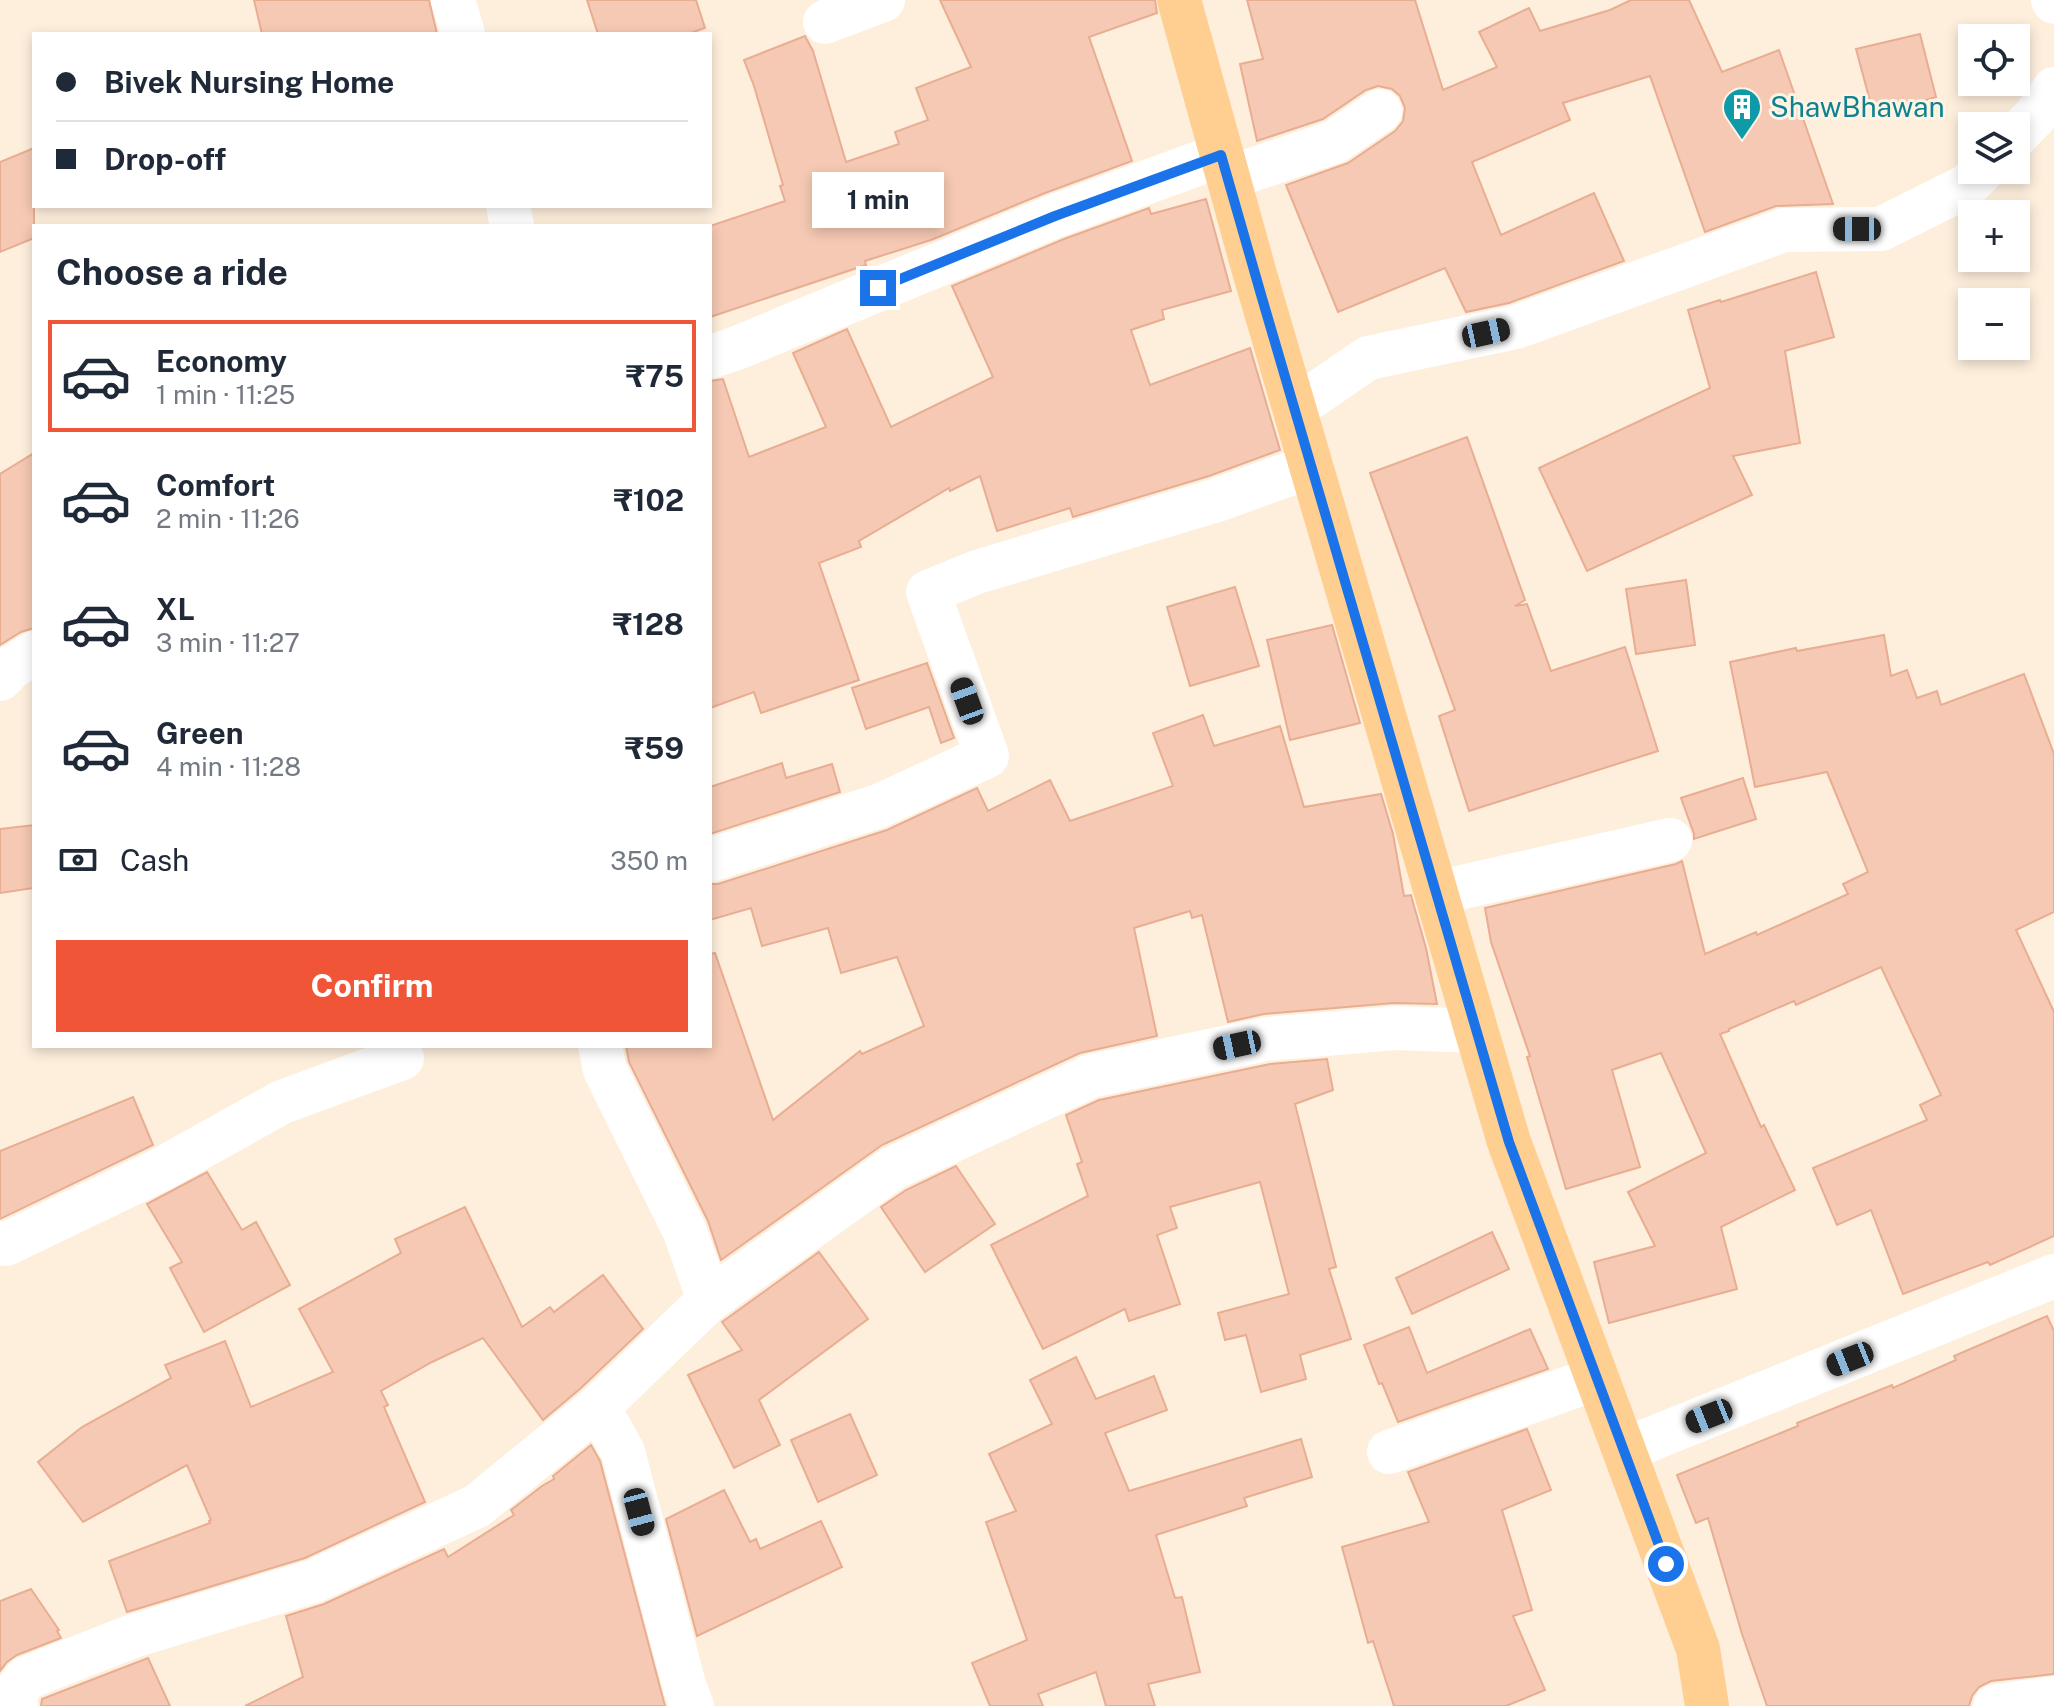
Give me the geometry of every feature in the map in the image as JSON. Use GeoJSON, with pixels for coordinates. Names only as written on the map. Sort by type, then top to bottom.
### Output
{"type":"FeatureCollection","features":[{"type":"Feature","properties":{"kind":"main road"},"geometry":{"type":"LineString","coordinates":[[1179,0],[1294,409],[1509,1142],[1698,1649],[1707,1706]]}},
{"type":"Feature","properties":{"kind":"street"},"geometry":{"type":"LineString","coordinates":[[453,0],[462,32]]}},
{"type":"Feature","properties":{"kind":"street"},"geometry":{"type":"LineString","coordinates":[[825,22],[883,0]]}},
{"type":"Feature","properties":{"kind":"street"},"geometry":{"type":"LineString","coordinates":[[2030,121],[2054,89]]}},
{"type":"Feature","properties":{"kind":"street"},"geometry":{"type":"LineString","coordinates":[[712,356],[1055,216],[1225,166],[1334,142],[1380,111]]}},
{"type":"Feature","properties":{"kind":"street"},"geometry":{"type":"LineString","coordinates":[[1294,409],[1368,358],[1516,327],[1784,230],[1881,229],[1969,184]]}},
{"type":"Feature","properties":{"kind":"street"},"geometry":{"type":"LineString","coordinates":[[712,859],[879,806],[987,756],[928,592],[977,572],[1217,500],[1311,466]]}},
{"type":"Feature","properties":{"kind":"street"},"geometry":{"type":"LineString","coordinates":[[0,679],[32,654]]}},
{"type":"Feature","properties":{"kind":"street"},"geometry":{"type":"LineString","coordinates":[[1436,893],[1670,840]]}},
{"type":"Feature","properties":{"kind":"street"},"geometry":{"type":"LineString","coordinates":[[16,1706],[16,1691],[26,1678],[133,1636],[314,1581],[477,1506],[598,1407],[709,1300],[893,1168],[1091,1076],[1266,1039],[1396,1028],[1477,1031]]}},
{"type":"Feature","properties":{"kind":"street"},"geometry":{"type":"LineString","coordinates":[[600,1048],[605,1070],[685,1232],[709,1300]]}},
{"type":"Feature","properties":{"kind":"street"},"geometry":{"type":"LineString","coordinates":[[0,1243],[6,1244],[160,1170],[282,1102],[402,1058]]}},
{"type":"Feature","properties":{"kind":"street"},"geometry":{"type":"LineString","coordinates":[[1624,1450],[2052,1284]]}},
{"type":"Feature","properties":{"kind":"street"},"geometry":{"type":"LineString","coordinates":[[1389,1452],[1597,1378]]}},
{"type":"Feature","properties":{"kind":"street"},"geometry":{"type":"LineString","coordinates":[[598,1407],[623,1452],[692,1706]]}},
{"type":"Feature","properties":{"kind":"street"},"geometry":{"type":"LineString","coordinates":[[1995,1706],[2054,1698]]}},
{"type":"Feature","properties":{"kind":"building"},"geometry":{"type":"Polygon","coordinates":[[[254,0],[429,0],[437,32],[262,32],[254,0]]]}},
{"type":"Feature","properties":{"kind":"building"},"geometry":{"type":"Polygon","coordinates":[[[587,0],[696,0],[705,28],[694,32],[597,32],[587,0]]]}},
{"type":"Feature","properties":{"kind":"building"},"geometry":{"type":"Polygon","coordinates":[[[940,0],[1155,0],[1157,13],[1089,37],[1132,161],[931,240],[865,261],[866,265],[712,316],[712,225],[785,201],[780,186],[783,185],[744,60],[805,36],[813,51],[846,162],[899,144],[895,132],[928,120],[916,88],[971,67],[940,0]]]}},
{"type":"Feature","properties":{"kind":"building"},"geometry":{"type":"Polygon","coordinates":[[[1247,0],[1415,0],[1443,90],[1497,67],[1479,32],[1529,8],[1540,31],[1610,10],[1631,0],[1689,0],[1722,72],[1779,50],[1833,204],[1776,206],[1705,232],[1650,76],[1563,103],[1570,120],[1472,162],[1501,235],[1594,193],[1624,261],[1509,303],[1466,312],[1445,268],[1338,312],[1286,185],[1348,163],[1395,131],[1403,121],[1405,108],[1400,96],[1392,89],[1378,86],[1366,90],[1323,119],[1257,141],[1240,64],[1263,59],[1247,0]]]}},
{"type":"Feature","properties":{"kind":"building"},"geometry":{"type":"Polygon","coordinates":[[[1920,34],[1936,97],[1874,116],[1856,49],[1920,34]]]}},
{"type":"Feature","properties":{"kind":"building"},"geometry":{"type":"Polygon","coordinates":[[[32,149],[32,239],[0,252],[0,162],[32,149]]]}},
{"type":"Feature","properties":{"kind":"building"},"geometry":{"type":"Polygon","coordinates":[[[1206,199],[1231,291],[1162,310],[1164,319],[1131,330],[1150,385],[1250,348],[1280,450],[1209,476],[1073,517],[1070,508],[997,531],[980,476],[950,491],[949,488],[859,541],[861,547],[819,563],[859,680],[761,713],[754,692],[712,707],[712,381],[723,379],[749,457],[826,427],[793,353],[847,329],[891,427],[993,377],[952,286],[1064,239],[1149,208],[1151,214],[1206,199]]]}},
{"type":"Feature","properties":{"kind":"building"},"geometry":{"type":"Polygon","coordinates":[[[1816,272],[1834,337],[1785,351],[1800,443],[1733,456],[1752,495],[1587,571],[1539,468],[1710,388],[1688,310],[1816,272]]]}},
{"type":"Feature","properties":{"kind":"building"},"geometry":{"type":"Polygon","coordinates":[[[1467,437],[1525,600],[1515,606],[1527,604],[1551,671],[1625,647],[1658,751],[1469,811],[1439,716],[1455,710],[1370,473],[1467,437]]]}},
{"type":"Feature","properties":{"kind":"building"},"geometry":{"type":"Polygon","coordinates":[[[32,454],[32,629],[0,645],[0,474],[32,454]]]}},
{"type":"Feature","properties":{"kind":"building"},"geometry":{"type":"Polygon","coordinates":[[[1686,580],[1695,645],[1636,654],[1626,589],[1686,580]]]}},
{"type":"Feature","properties":{"kind":"building"},"geometry":{"type":"Polygon","coordinates":[[[1235,587],[1259,666],[1190,686],[1167,607],[1235,587]]]}},
{"type":"Feature","properties":{"kind":"building"},"geometry":{"type":"Polygon","coordinates":[[[1332,625],[1360,723],[1290,740],[1267,640],[1332,625]]]}},
{"type":"Feature","properties":{"kind":"building"},"geometry":{"type":"Polygon","coordinates":[[[1884,635],[1891,676],[1907,670],[1917,698],[1937,691],[1941,705],[2024,674],[2054,754],[2054,912],[2016,930],[2054,1012],[2054,1236],[1990,1265],[1988,1262],[1903,1294],[1871,1210],[1837,1225],[1813,1168],[1927,1120],[1920,1105],[1941,1095],[1881,967],[1796,1005],[1794,1001],[1720,1034],[1761,1127],[1764,1125],[1795,1190],[1721,1227],[1737,1289],[1609,1323],[1594,1262],[1655,1246],[1628,1192],[1706,1153],[1661,1053],[1612,1070],[1640,1167],[1566,1189],[1527,1057],[1530,1056],[1491,942],[1485,908],[1682,861],[1705,954],[1756,932],[1757,935],[1848,894],[1843,884],[1868,872],[1827,772],[1755,787],[1730,662],[1884,635]]]}},
{"type":"Feature","properties":{"kind":"building"},"geometry":{"type":"Polygon","coordinates":[[[927,663],[954,738],[941,743],[929,707],[866,729],[852,688],[927,663]]]}},
{"type":"Feature","properties":{"kind":"building"},"geometry":{"type":"Polygon","coordinates":[[[1203,715],[1214,746],[1280,726],[1304,807],[1381,794],[1393,834],[1404,896],[1411,895],[1437,1004],[1394,1003],[1264,1014],[1228,1022],[1202,915],[1192,918],[1190,911],[1134,928],[1157,1036],[1080,1053],[882,1145],[721,1260],[708,1221],[629,1062],[626,1048],[712,1048],[712,954],[715,953],[773,1120],[860,1051],[862,1054],[924,1026],[897,957],[841,973],[828,928],[762,946],[751,908],[712,919],[712,884],[887,830],[977,788],[988,811],[1050,780],[1070,821],[1173,786],[1153,733],[1203,715]]]}},
{"type":"Feature","properties":{"kind":"building"},"geometry":{"type":"Polygon","coordinates":[[[782,763],[786,778],[832,764],[840,792],[712,833],[712,786],[782,763]]]}},
{"type":"Feature","properties":{"kind":"building"},"geometry":{"type":"Polygon","coordinates":[[[1743,778],[1756,819],[1694,839],[1681,798],[1743,778]]]}},
{"type":"Feature","properties":{"kind":"building"},"geometry":{"type":"Polygon","coordinates":[[[32,825],[32,888],[0,893],[0,829],[32,825]]]}},
{"type":"Feature","properties":{"kind":"building"},"geometry":{"type":"Polygon","coordinates":[[[1327,1059],[1333,1090],[1295,1104],[1336,1267],[1329,1269],[1351,1339],[1300,1355],[1306,1379],[1261,1392],[1246,1335],[1225,1340],[1218,1313],[1289,1294],[1260,1182],[1170,1207],[1177,1228],[1157,1235],[1180,1304],[1129,1321],[1125,1309],[1043,1349],[991,1245],[1088,1196],[1077,1164],[1082,1162],[1066,1115],[1099,1100],[1270,1064],[1327,1059]]]}},
{"type":"Feature","properties":{"kind":"building"},"geometry":{"type":"Polygon","coordinates":[[[133,1097],[153,1145],[0,1219],[0,1151],[133,1097]]]}},
{"type":"Feature","properties":{"kind":"building"},"geometry":{"type":"Polygon","coordinates":[[[956,1166],[995,1224],[925,1272],[881,1207],[906,1190],[956,1166]]]}},
{"type":"Feature","properties":{"kind":"building"},"geometry":{"type":"Polygon","coordinates":[[[207,1172],[242,1230],[256,1222],[290,1285],[204,1332],[170,1268],[182,1262],[147,1204],[207,1172]]]}},
{"type":"Feature","properties":{"kind":"building"},"geometry":{"type":"Polygon","coordinates":[[[465,1207],[522,1327],[550,1307],[554,1312],[603,1275],[643,1329],[543,1420],[483,1338],[432,1362],[381,1391],[388,1405],[384,1407],[425,1502],[305,1558],[127,1612],[109,1561],[210,1523],[187,1465],[83,1522],[38,1462],[82,1427],[171,1378],[165,1365],[225,1341],[251,1407],[333,1372],[299,1309],[401,1253],[395,1239],[465,1207]]]}},
{"type":"Feature","properties":{"kind":"building"},"geometry":{"type":"Polygon","coordinates":[[[1492,1232],[1509,1269],[1412,1314],[1396,1278],[1492,1232]]]}},
{"type":"Feature","properties":{"kind":"building"},"geometry":{"type":"Polygon","coordinates":[[[819,1252],[868,1319],[759,1400],[780,1445],[734,1468],[688,1375],[742,1350],[722,1322],[819,1252]]]}},
{"type":"Feature","properties":{"kind":"building"},"geometry":{"type":"Polygon","coordinates":[[[2047,1316],[2054,1331],[2054,1674],[1991,1681],[1979,1687],[1969,1706],[1767,1706],[1708,1518],[1696,1523],[1677,1475],[1798,1426],[1797,1423],[1892,1385],[1893,1388],[1956,1360],[1954,1356],[2047,1316]]]}},
{"type":"Feature","properties":{"kind":"building"},"geometry":{"type":"Polygon","coordinates":[[[1409,1327],[1427,1373],[1530,1329],[1548,1369],[1398,1422],[1364,1345],[1409,1327]]]}},
{"type":"Feature","properties":{"kind":"building"},"geometry":{"type":"Polygon","coordinates":[[[1076,1357],[1096,1399],[1154,1376],[1167,1410],[1105,1433],[1129,1491],[1301,1439],[1312,1477],[1244,1498],[1247,1506],[1156,1535],[1175,1598],[1182,1597],[1200,1672],[1148,1684],[1155,1706],[1106,1706],[1096,1672],[1038,1694],[1043,1706],[990,1706],[972,1663],[1027,1640],[986,1522],[1016,1511],[989,1454],[1052,1424],[1030,1380],[1076,1357]]]}},
{"type":"Feature","properties":{"kind":"building"},"geometry":{"type":"Polygon","coordinates":[[[850,1414],[877,1475],[818,1502],[791,1440],[850,1414]]]}},
{"type":"Feature","properties":{"kind":"building"},"geometry":{"type":"Polygon","coordinates":[[[1527,1429],[1551,1490],[1502,1510],[1532,1610],[1513,1616],[1545,1690],[1506,1706],[1394,1706],[1373,1641],[1368,1643],[1342,1547],[1429,1522],[1408,1472],[1527,1429]]]}},
{"type":"Feature","properties":{"kind":"building"},"geometry":{"type":"Polygon","coordinates":[[[591,1445],[600,1461],[665,1706],[245,1706],[303,1677],[286,1616],[324,1604],[444,1549],[448,1557],[514,1515],[511,1510],[554,1479],[553,1476],[591,1445]]]}},
{"type":"Feature","properties":{"kind":"building"},"geometry":{"type":"Polygon","coordinates":[[[724,1490],[750,1542],[756,1539],[760,1549],[821,1521],[842,1567],[697,1636],[666,1519],[724,1490]]]}},
{"type":"Feature","properties":{"kind":"building"},"geometry":{"type":"Polygon","coordinates":[[[31,1589],[59,1630],[61,1638],[17,1655],[0,1671],[0,1601],[31,1589]]]}},
{"type":"Feature","properties":{"kind":"building"},"geometry":{"type":"Polygon","coordinates":[[[148,1658],[170,1706],[41,1706],[42,1699],[148,1658]]]}},
{"type":"Feature","properties":{"kind":"place","name":"ShawBhawan"},"geometry":{"type":"Point","coordinates":[1742,141]}},
{"type":"Feature","properties":{"kind":"route"},"geometry":{"type":"LineString","coordinates":[[878,288],[1055,216],[1221,155],[1509,1142],[1666,1564]]}}]}
